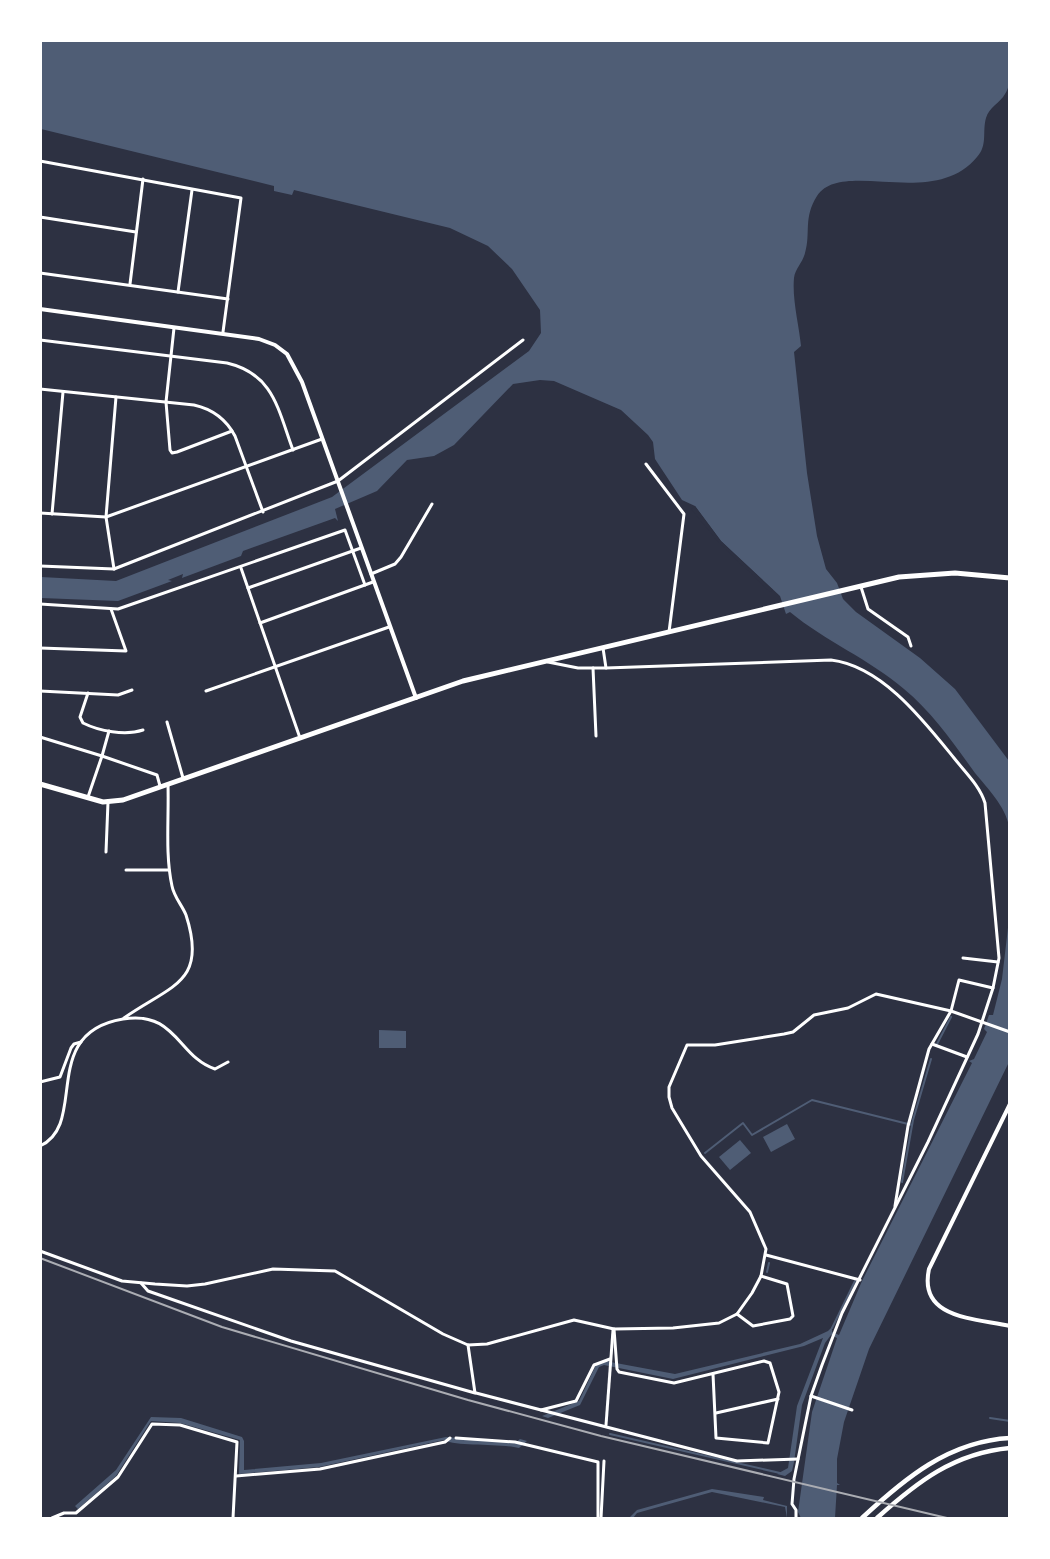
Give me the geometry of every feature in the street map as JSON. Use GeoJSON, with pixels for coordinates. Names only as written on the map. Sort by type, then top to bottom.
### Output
{"type":"FeatureCollection","features":[{"type":"Feature","properties":{"kind":"highway"},"geometry":{"type":"LineString","coordinates":[[40,784],[108,802],[123,800],[463,681],[861,585],[930,573],[1010,578]]}},
{"type":"Feature","properties":{"kind":"main road"},"geometry":{"type":"LineString","coordinates":[[862,1518],[906,1480],[947,1454],[978,1443],[1010,1438]]}},
{"type":"Feature","properties":{"kind":"main road"},"geometry":{"type":"LineString","coordinates":[[877,1518],[924,1478],[951,1462],[983,1452],[1010,1448]]}},
{"type":"Feature","properties":{"kind":"street"},"geometry":{"type":"LineString","coordinates":[[40,161],[241,198],[223,332]]}},
{"type":"Feature","properties":{"kind":"street"},"geometry":{"type":"LineString","coordinates":[[129,285],[143,179]]}},
{"type":"Feature","properties":{"kind":"street"},"geometry":{"type":"LineString","coordinates":[[178,292],[192,189]]}},
{"type":"Feature","properties":{"kind":"street"},"geometry":{"type":"LineString","coordinates":[[40,217],[136,232]]}},
{"type":"Feature","properties":{"kind":"street"},"geometry":{"type":"LineString","coordinates":[[40,273],[228,299]]}},
{"type":"Feature","properties":{"kind":"street"},"geometry":{"type":"LineString","coordinates":[[40,309],[223,332],[267,341],[287,354],[302,382],[416,698]]}},
{"type":"Feature","properties":{"kind":"street"},"geometry":{"type":"LineString","coordinates":[[174,326],[166,402],[169,448],[172,453],[232,431]]}},
{"type":"Feature","properties":{"kind":"street"},"geometry":{"type":"LineString","coordinates":[[40,340],[227,363],[257,375],[269,388],[293,450]]}},
{"type":"Feature","properties":{"kind":"street"},"geometry":{"type":"LineString","coordinates":[[40,566],[114,570],[338,481],[523,340]]}},
{"type":"Feature","properties":{"kind":"street"},"geometry":{"type":"LineString","coordinates":[[40,389],[206,408],[223,420],[232,431],[262,513]]}},
{"type":"Feature","properties":{"kind":"street"},"geometry":{"type":"LineString","coordinates":[[52,514],[63,392]]}},
{"type":"Feature","properties":{"kind":"street"},"geometry":{"type":"LineString","coordinates":[[114,570],[106,517],[116,397]]}},
{"type":"Feature","properties":{"kind":"street"},"geometry":{"type":"LineString","coordinates":[[40,513],[106,517],[322,439]]}},
{"type":"Feature","properties":{"kind":"street"},"geometry":{"type":"LineString","coordinates":[[646,464],[684,514],[669,632]]}},
{"type":"Feature","properties":{"kind":"street"},"geometry":{"type":"LineString","coordinates":[[370,574],[395,564],[432,504]]}},
{"type":"Feature","properties":{"kind":"street"},"geometry":{"type":"LineString","coordinates":[[241,568],[345,530],[365,585]]}},
{"type":"Feature","properties":{"kind":"street"},"geometry":{"type":"LineString","coordinates":[[248,588],[361,548]]}},
{"type":"Feature","properties":{"kind":"street"},"geometry":{"type":"LineString","coordinates":[[40,604],[118,609],[239,565],[301,739]]}},
{"type":"Feature","properties":{"kind":"street"},"geometry":{"type":"LineString","coordinates":[[260,623],[373,582]]}},
{"type":"Feature","properties":{"kind":"street"},"geometry":{"type":"LineString","coordinates":[[861,585],[868,609],[908,637],[911,646]]}},
{"type":"Feature","properties":{"kind":"street"},"geometry":{"type":"LineString","coordinates":[[40,648],[126,651],[111,609]]}},
{"type":"Feature","properties":{"kind":"street"},"geometry":{"type":"LineString","coordinates":[[206,691],[389,627]]}},
{"type":"Feature","properties":{"kind":"street"},"geometry":{"type":"LineString","coordinates":[[603,648],[606,668]]}},
{"type":"Feature","properties":{"kind":"street"},"geometry":{"type":"LineString","coordinates":[[546,662],[559,666],[593,668],[831,660],[846,662],[859,668],[912,706],[984,797],[988,819],[998,962],[993,988],[983,1022],[968,1058],[836,1330],[811,1396],[796,1459],[792,1504],[796,1510],[796,1518]]}},
{"type":"Feature","properties":{"kind":"street"},"geometry":{"type":"LineString","coordinates":[[593,668],[596,736]]}},
{"type":"Feature","properties":{"kind":"street"},"geometry":{"type":"LineString","coordinates":[[40,691],[118,695],[132,690]]}},
{"type":"Feature","properties":{"kind":"street"},"geometry":{"type":"LineString","coordinates":[[88,693],[80,720],[96,729],[136,733],[143,730]]}},
{"type":"Feature","properties":{"kind":"street"},"geometry":{"type":"LineString","coordinates":[[167,722],[184,780]]}},
{"type":"Feature","properties":{"kind":"street"},"geometry":{"type":"LineString","coordinates":[[88,798],[109,731]]}},
{"type":"Feature","properties":{"kind":"street"},"geometry":{"type":"LineString","coordinates":[[40,737],[156,775],[160,788]]}},
{"type":"Feature","properties":{"kind":"street"},"geometry":{"type":"LineString","coordinates":[[124,1019],[174,987],[185,976],[193,961],[191,935],[185,913],[172,887],[168,785]]}},
{"type":"Feature","properties":{"kind":"street"},"geometry":{"type":"LineString","coordinates":[[106,852],[108,802]]}},
{"type":"Feature","properties":{"kind":"street"},"geometry":{"type":"LineString","coordinates":[[126,870],[170,870]]}},
{"type":"Feature","properties":{"kind":"street"},"geometry":{"type":"LineString","coordinates":[[963,958],[998,962]]}},
{"type":"Feature","properties":{"kind":"street"},"geometry":{"type":"LineString","coordinates":[[894,1211],[908,1126],[932,1044],[951,1011],[959,981],[993,988]]}},
{"type":"Feature","properties":{"kind":"street"},"geometry":{"type":"LineString","coordinates":[[40,1251],[122,1281],[141,1283],[187,1286],[273,1269],[335,1271],[468,1345],[487,1344],[574,1320],[614,1329],[700,1326],[719,1323],[737,1314],[761,1276],[766,1255],[763,1239],[750,1212],[701,1156],[672,1108],[669,1087],[687,1045],[716,1045],[793,1032],[814,1015],[848,1008],[876,994],[951,1011],[1010,1032]]}},
{"type":"Feature","properties":{"kind":"street"},"geometry":{"type":"LineString","coordinates":[[40,1146],[55,1135],[62,1121],[71,1061],[81,1042],[104,1024],[124,1019],[153,1021],[174,1033],[196,1061],[205,1066],[215,1069],[228,1062]]}},
{"type":"Feature","properties":{"kind":"street"},"geometry":{"type":"LineString","coordinates":[[40,1082],[60,1077],[71,1048],[75,1043],[81,1042]]}},
{"type":"Feature","properties":{"kind":"street"},"geometry":{"type":"LineString","coordinates":[[932,1044],[968,1058]]}},
{"type":"Feature","properties":{"kind":"street"},"geometry":{"type":"LineString","coordinates":[[1010,1104],[929,1269],[927,1280],[931,1297],[940,1308],[1010,1326]]}},
{"type":"Feature","properties":{"kind":"street"},"geometry":{"type":"LineString","coordinates":[[766,1255],[860,1280]]}},
{"type":"Feature","properties":{"kind":"street"},"geometry":{"type":"LineString","coordinates":[[737,1314],[753,1326],[790,1319],[793,1316],[787,1284],[761,1276]]}},
{"type":"Feature","properties":{"kind":"street"},"geometry":{"type":"LineString","coordinates":[[141,1283],[148,1291],[291,1341],[475,1393],[736,1461],[796,1459]]}},
{"type":"Feature","properties":{"kind":"street"},"geometry":{"type":"LineString","coordinates":[[614,1329],[619,1372],[674,1383],[768,1361],[772,1366],[779,1392],[768,1443],[716,1438],[713,1374]]}},
{"type":"Feature","properties":{"kind":"street"},"geometry":{"type":"LineString","coordinates":[[606,1425],[614,1329]]}},
{"type":"Feature","properties":{"kind":"street"},"geometry":{"type":"LineString","coordinates":[[468,1345],[475,1393]]}},
{"type":"Feature","properties":{"kind":"street"},"geometry":{"type":"LineString","coordinates":[[539,1410],[576,1401],[594,1365],[610,1360]]}},
{"type":"Feature","properties":{"kind":"street"},"geometry":{"type":"LineString","coordinates":[[811,1396],[852,1410]]}},
{"type":"Feature","properties":{"kind":"street"},"geometry":{"type":"LineString","coordinates":[[716,1413],[778,1399]]}},
{"type":"Feature","properties":{"kind":"street"},"geometry":{"type":"LineString","coordinates":[[52,1518],[64,1513],[76,1513],[118,1477],[152,1424],[180,1425],[237,1442],[233,1518]]}},
{"type":"Feature","properties":{"kind":"street"},"geometry":{"type":"LineString","coordinates":[[236,1476],[320,1469],[445,1442],[450,1438]]}},
{"type":"Feature","properties":{"kind":"street"},"geometry":{"type":"LineString","coordinates":[[456,1438],[515,1442],[598,1462],[600,1518]]}},
{"type":"Feature","properties":{"kind":"street"},"geometry":{"type":"LineString","coordinates":[[600,1518],[604,1461]]}},
{"type":"Feature","properties":{"kind":"water"},"geometry":{"type":"Polygon","coordinates":[[[41,41],[1009,41],[1008,88],[987,114],[980,152],[959,172],[937,180],[914,183],[846,181],[829,186],[817,196],[810,211],[807,246],[795,275],[795,303],[801,346],[794,352],[807,473],[817,536],[826,569],[837,583],[843,599],[856,612],[920,658],[955,689],[1009,761],[1009,826],[995,798],[942,729],[914,698],[876,668],[790,612],[786,614],[780,596],[721,541],[695,506],[682,500],[655,459],[653,442],[648,435],[621,410],[554,381],[540,380],[513,384],[454,445],[434,456],[407,460],[377,491],[335,509],[338,521],[335,518],[243,551],[241,556],[182,578],[183,574],[168,580],[172,581],[118,601],[41,598],[41,577],[116,581],[332,497],[529,351],[541,333],[540,310],[512,269],[488,246],[450,228],[294,190],[292,195],[274,191],[274,186],[41,129],[41,41]]]}},
{"type":"Feature","properties":{"kind":"water"},"geometry":{"type":"Polygon","coordinates":[[[1009,919],[1009,1062],[869,1349],[844,1422],[837,1459],[837,1483],[840,1485],[837,1485],[835,1518],[801,1518],[798,1512],[812,1412],[837,1338],[831,1335],[825,1343],[802,1405],[792,1471],[785,1476],[777,1474],[788,1468],[797,1406],[823,1338],[804,1346],[673,1379],[604,1365],[599,1367],[580,1405],[548,1418],[542,1416],[579,1401],[596,1365],[605,1361],[675,1374],[800,1344],[832,1327],[832,1332],[839,1335],[862,1281],[972,1063],[969,1061],[974,1059],[987,1032],[984,1029],[989,1015],[993,1015],[1002,979],[1009,919]]]}},
{"type":"Feature","properties":{"kind":"water"},"geometry":{"type":"Polygon","coordinates":[[[379,1030],[406,1031],[406,1048],[379,1048],[379,1030]]]}},
{"type":"Feature","properties":{"kind":"water"},"geometry":{"type":"Polygon","coordinates":[[[787,1124],[795,1139],[771,1152],[763,1137],[787,1124]]]}},
{"type":"Feature","properties":{"kind":"water"},"geometry":{"type":"Polygon","coordinates":[[[740,1140],[751,1153],[730,1170],[719,1157],[740,1140]]]}},
{"type":"Feature","properties":{"kind":"water"},"geometry":{"type":"Polygon","coordinates":[[[151,1417],[181,1418],[242,1437],[244,1470],[321,1463],[446,1437],[515,1443],[520,1439],[527,1441],[519,1448],[459,1444],[444,1440],[319,1467],[239,1474],[240,1440],[180,1423],[151,1421],[116,1476],[78,1509],[75,1506],[116,1470],[151,1417]]]}},
{"type":"Feature","properties":{"kind":"water"},"geometry":{"type":"Polygon","coordinates":[[[712,1489],[764,1497],[763,1500],[787,1506],[787,1518],[785,1507],[712,1492],[637,1513],[633,1518],[629,1518],[637,1510],[712,1489]]]}},
{"type":"Feature","properties":{"kind":"pier"},"geometry":{"type":"Polygon","coordinates":[[[695,506],[721,541],[773,590],[770,592],[719,543],[691,509],[695,506]]]}},
{"type":"Feature","properties":{"kind":"waterway"},"geometry":{"type":"LineString","coordinates":[[937,1044],[951,1017]]}},
{"type":"Feature","properties":{"kind":"waterway"},"geometry":{"type":"LineString","coordinates":[[902,1182],[913,1120],[931,1059]]}},
{"type":"Feature","properties":{"kind":"waterway"},"geometry":{"type":"LineString","coordinates":[[705,1153],[743,1123],[752,1135],[812,1100],[912,1125]]}},
{"type":"Feature","properties":{"kind":"waterway"},"geometry":{"type":"LineString","coordinates":[[767,1272],[769,1263]]}},
{"type":"Feature","properties":{"kind":"waterway"},"geometry":{"type":"LineString","coordinates":[[832,1328],[855,1281]]}},
{"type":"Feature","properties":{"kind":"waterway"},"geometry":{"type":"LineString","coordinates":[[990,1418],[1010,1421]]}},
{"type":"Feature","properties":{"kind":"waterway"},"geometry":{"type":"LineString","coordinates":[[610,1434],[780,1473]]}},
{"type":"Feature","properties":{"kind":"railway"},"geometry":{"type":"LineString","coordinates":[[40,1258],[222,1327],[468,1400],[601,1436],[947,1518]]}}]}
